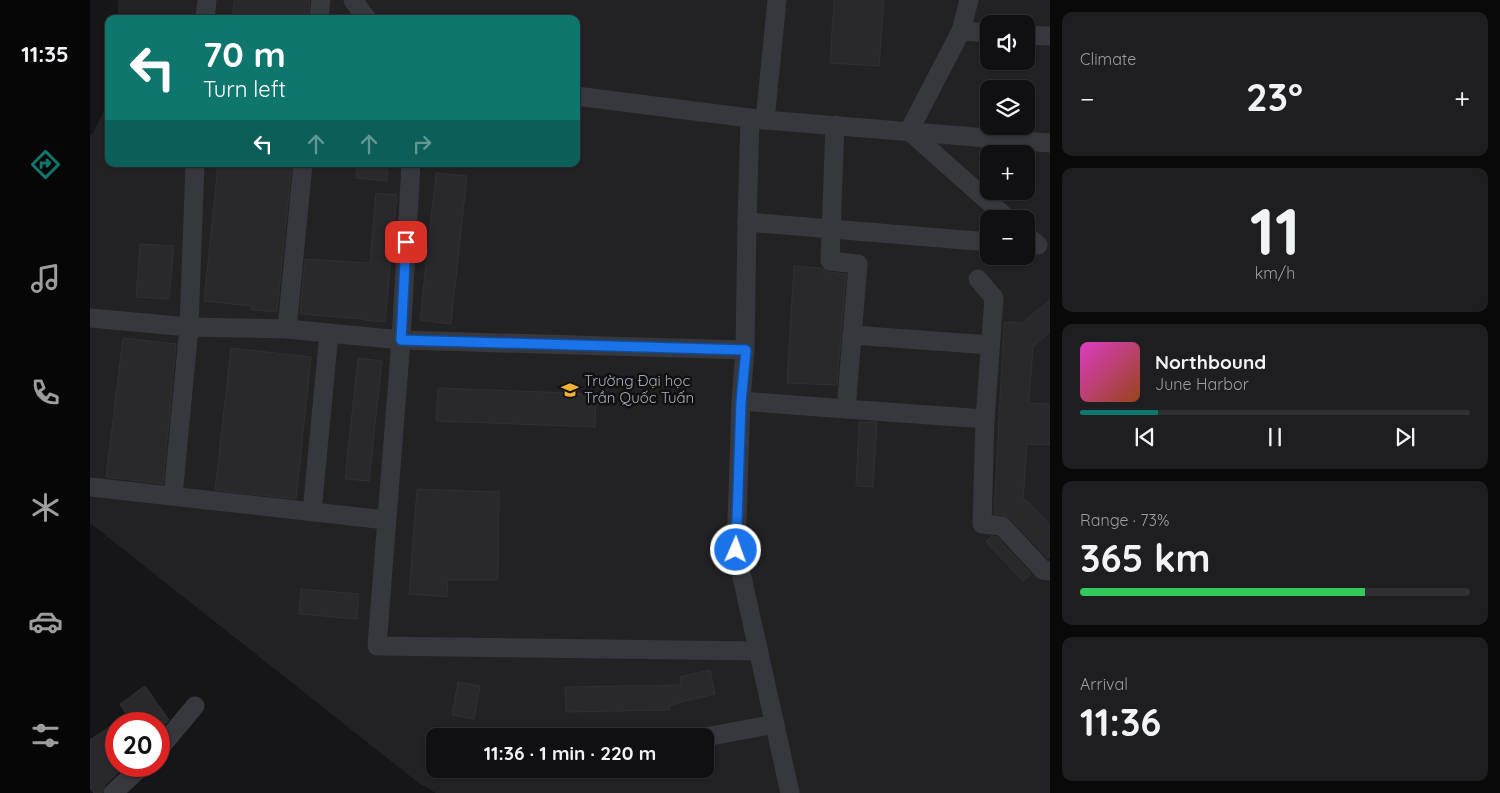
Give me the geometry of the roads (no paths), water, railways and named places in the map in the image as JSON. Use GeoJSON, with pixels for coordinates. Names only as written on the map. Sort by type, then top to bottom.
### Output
{"type":"FeatureCollection","features":[{"type":"Feature","properties":{"kind":"street"},"geometry":{"type":"LineString","coordinates":[[205,15],[207,0]]}},
{"type":"Feature","properties":{"kind":"street"},"geometry":{"type":"LineString","coordinates":[[319,15],[321,0]]}},
{"type":"Feature","properties":{"kind":"street"},"geometry":{"type":"LineString","coordinates":[[353,0],[364,15]]}},
{"type":"Feature","properties":{"kind":"street"},"geometry":{"type":"LineString","coordinates":[[777,0],[758,119],[746,222],[746,350],[741,402],[736,550],[790,793]]}},
{"type":"Feature","properties":{"kind":"street"},"geometry":{"type":"LineString","coordinates":[[909,131],[961,31],[969,0]]}},
{"type":"Feature","properties":{"kind":"street"},"geometry":{"type":"LineString","coordinates":[[961,31],[980,32]]}},
{"type":"Feature","properties":{"kind":"street"},"geometry":{"type":"LineString","coordinates":[[1035,35],[1050,36]]}},
{"type":"Feature","properties":{"kind":"street"},"geometry":{"type":"LineString","coordinates":[[580,97],[758,119],[1050,143]]}},
{"type":"Feature","properties":{"kind":"street"},"geometry":{"type":"LineString","coordinates":[[835,125],[830,261],[858,264],[846,410]]}},
{"type":"Feature","properties":{"kind":"street"},"geometry":{"type":"LineString","coordinates":[[909,131],[998,210]]}},
{"type":"Feature","properties":{"kind":"street"},"geometry":{"type":"LineString","coordinates":[[173,496],[189,327],[195,167]]}},
{"type":"Feature","properties":{"kind":"street"},"geometry":{"type":"LineString","coordinates":[[287,328],[302,167]]}},
{"type":"Feature","properties":{"kind":"street"},"geometry":{"type":"LineString","coordinates":[[411,167],[401,340],[377,646],[759,651]]}},
{"type":"Feature","properties":{"kind":"street"},"geometry":{"type":"LineString","coordinates":[[746,222],[980,241]]}},
{"type":"Feature","properties":{"kind":"street"},"geometry":{"type":"LineString","coordinates":[[978,279],[994,298],[986,419],[982,524],[1002,526],[1043,570],[1050,571]]}},
{"type":"Feature","properties":{"kind":"street"},"geometry":{"type":"LineString","coordinates":[[90,318],[189,327],[287,328],[401,340],[746,350]]}},
{"type":"Feature","properties":{"kind":"street"},"geometry":{"type":"LineString","coordinates":[[312,512],[329,333]]}},
{"type":"Feature","properties":{"kind":"street"},"geometry":{"type":"LineString","coordinates":[[852,335],[990,345]]}},
{"type":"Feature","properties":{"kind":"street"},"geometry":{"type":"LineString","coordinates":[[741,402],[986,419]]}},
{"type":"Feature","properties":{"kind":"street"},"geometry":{"type":"LineString","coordinates":[[90,487],[386,520]]}},
{"type":"Feature","properties":{"kind":"street"},"geometry":{"type":"LineString","coordinates":[[170,736],[195,706]]}},
{"type":"Feature","properties":{"kind":"street"},"geometry":{"type":"LineString","coordinates":[[714,735],[775,724]]}},
{"type":"Feature","properties":{"kind":"street"},"geometry":{"type":"LineString","coordinates":[[113,793],[130,777]]}},
{"type":"Feature","properties":{"kind":"place","name":"Trường Đại học Trần Quốc Tuấn"},"geometry":{"type":"Point","coordinates":[570,390]}}]}
